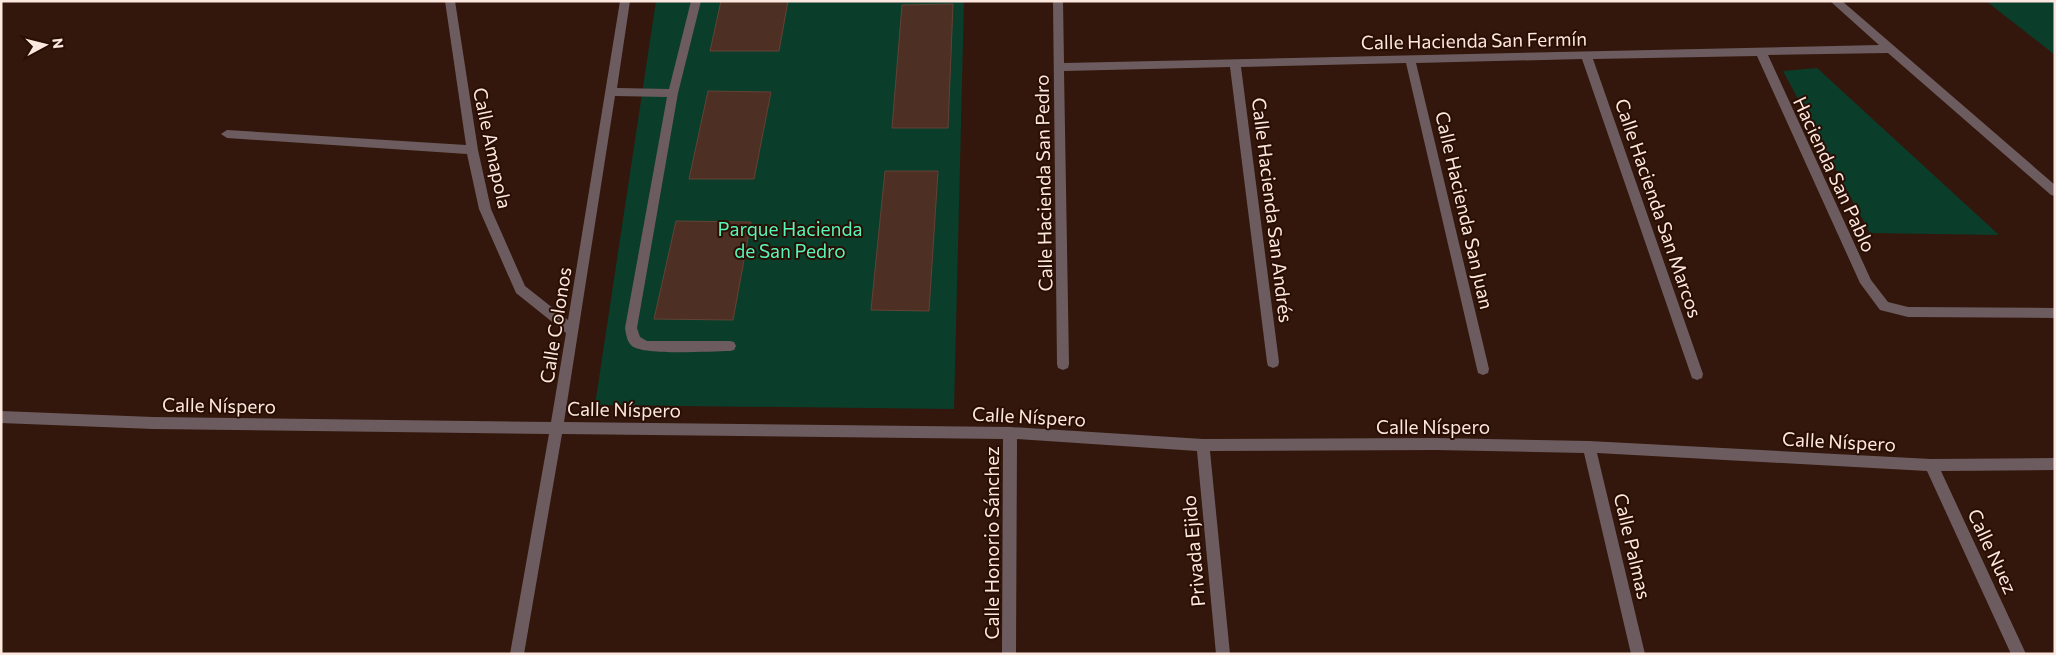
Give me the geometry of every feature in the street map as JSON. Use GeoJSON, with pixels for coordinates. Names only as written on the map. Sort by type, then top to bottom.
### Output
{"type":"FeatureCollection","features":[{"type":"Feature","properties":{"kind":"street","name":"Calle Amapola"},"geometry":{"type":"LineString","coordinates":[[450,1],[472,150],[485,209],[520,289],[573,332]]}},
{"type":"Feature","properties":{"kind":"street","name":"Calle Colonos"},"geometry":{"type":"LineString","coordinates":[[517,654],[558,427],[625,1]]}},
{"type":"Feature","properties":{"kind":"street"},"geometry":{"type":"LineString","coordinates":[[696,1],[673,93],[631,328],[632,337],[638,343],[647,346],[730,346]]}},
{"type":"Feature","properties":{"kind":"street","name":"Calle Hacienda San Pedro"},"geometry":{"type":"LineString","coordinates":[[1058,1],[1063,364]]}},
{"type":"Feature","properties":{"kind":"street"},"geometry":{"type":"LineString","coordinates":[[1835,1],[2055,192]]}},
{"type":"Feature","properties":{"kind":"street","name":"Calle Hacienda San Fermín"},"geometry":{"type":"LineString","coordinates":[[1059,67],[1890,49]]}},
{"type":"Feature","properties":{"kind":"street","name":"Hacienda San Pablo"},"geometry":{"type":"LineString","coordinates":[[1761,52],[1866,283],[1884,306],[1908,312],[2055,313]]}},
{"type":"Feature","properties":{"kind":"street","name":"Calle Hacienda San Marcos"},"geometry":{"type":"LineString","coordinates":[[1586,55],[1697,374]]}},
{"type":"Feature","properties":{"kind":"street","name":"Calle Hacienda San Juan"},"geometry":{"type":"LineString","coordinates":[[1410,59],[1483,369]]}},
{"type":"Feature","properties":{"kind":"street","name":"Calle Hacienda San Andrés"},"geometry":{"type":"LineString","coordinates":[[1236,63],[1273,362]]}},
{"type":"Feature","properties":{"kind":"street"},"geometry":{"type":"LineString","coordinates":[[611,92],[673,93]]}},
{"type":"Feature","properties":{"kind":"street"},"geometry":{"type":"LineString","coordinates":[[227,134],[472,150]]}},
{"type":"Feature","properties":{"kind":"street","name":"Calle Níspero"},"geometry":{"type":"LineString","coordinates":[[1,417],[153,423],[1010,433],[1204,445],[1436,444],[1589,446],[1931,465],[2055,464]]}},
{"type":"Feature","properties":{"kind":"street","name":"Calle Honorio Sánchez"},"geometry":{"type":"LineString","coordinates":[[1009,654],[1010,433]]}},
{"type":"Feature","properties":{"kind":"street","name":"Privada Ejido"},"geometry":{"type":"LineString","coordinates":[[1204,445],[1223,654]]}},
{"type":"Feature","properties":{"kind":"street","name":"Calle Palmas"},"geometry":{"type":"LineString","coordinates":[[1589,446],[1638,654]]}},
{"type":"Feature","properties":{"kind":"street","name":"Calle Nuez"},"geometry":{"type":"LineString","coordinates":[[1931,465],[2019,654]]}},
{"type":"Feature","properties":{"kind":"green space","name":"Parque Hacienda de San Pedro"},"geometry":{"type":"Polygon","coordinates":[[[656,1],[964,1],[954,409],[595,405],[656,1]]]}},
{"type":"Feature","properties":{"kind":"green space"},"geometry":{"type":"Polygon","coordinates":[[[1986,1],[2055,1],[2055,55],[1986,1]]]}},
{"type":"Feature","properties":{"kind":"green space"},"geometry":{"type":"Polygon","coordinates":[[[1817,68],[1999,235],[1870,233],[1783,71],[1817,68]]]}},
{"type":"Feature","properties":{"kind":"building"},"geometry":{"type":"Polygon","coordinates":[[[721,1],[788,1],[779,51],[710,51],[721,1]]]}},
{"type":"Feature","properties":{"kind":"building"},"geometry":{"type":"Polygon","coordinates":[[[953,4],[948,128],[892,128],[902,5],[953,4]]]}},
{"type":"Feature","properties":{"kind":"building"},"geometry":{"type":"Polygon","coordinates":[[[708,91],[771,92],[754,179],[689,179],[708,91]]]}},
{"type":"Feature","properties":{"kind":"building"},"geometry":{"type":"Polygon","coordinates":[[[885,171],[938,171],[929,311],[871,310],[885,171]]]}},
{"type":"Feature","properties":{"kind":"building"},"geometry":{"type":"Polygon","coordinates":[[[676,221],[751,222],[733,320],[654,319],[676,221]]]}}]}
